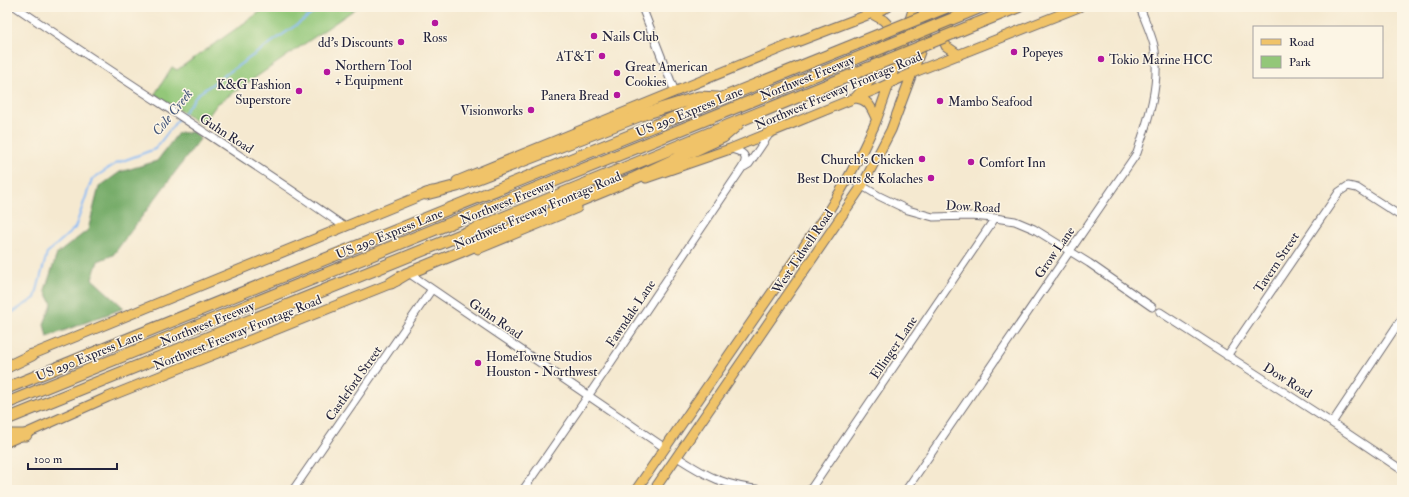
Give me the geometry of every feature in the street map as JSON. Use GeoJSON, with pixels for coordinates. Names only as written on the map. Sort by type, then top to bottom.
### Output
{"type":"FeatureCollection","features":[{"type":"Feature","properties":{"kind":"highway","name":"Northwest Freeway"},"geometry":{"type":"LineString","coordinates":[[7,388],[947,7]]}},
{"type":"Feature","properties":{"kind":"highway","name":"US 290 Express Lane"},"geometry":{"type":"LineString","coordinates":[[7,403],[982,7]]}},
{"type":"Feature","properties":{"kind":"highway","name":"Northwest Freeway"},"geometry":{"type":"LineString","coordinates":[[7,419],[1018,7]]}},
{"type":"Feature","properties":{"kind":"highway"},"geometry":{"type":"LineString","coordinates":[[426,194],[457,186],[644,114],[699,97],[722,98]]}},
{"type":"Feature","properties":{"kind":"highway"},"geometry":{"type":"LineString","coordinates":[[391,283],[406,274],[635,178],[723,138],[745,118]]}},
{"type":"Feature","properties":{"kind":"highway"},"geometry":{"type":"LineString","coordinates":[[7,366],[32,355]]}},
{"type":"Feature","properties":{"kind":"highway"},"geometry":{"type":"LineString","coordinates":[[7,435],[26,435]]}},
{"type":"Feature","properties":{"kind":"main road"},"geometry":{"type":"LineString","coordinates":[[32,355],[426,194],[498,163],[794,43],[888,7]]}},
{"type":"Feature","properties":{"kind":"main road","name":"West Tidwell Road"},"geometry":{"type":"LineString","coordinates":[[636,490],[829,210],[848,178],[876,118],[914,7]]}},
{"type":"Feature","properties":{"kind":"main road","name":"West Tidwell Road"},"geometry":{"type":"LineString","coordinates":[[654,490],[862,186],[891,130],[936,7]]}},
{"type":"Feature","properties":{"kind":"main road"},"geometry":{"type":"LineString","coordinates":[[954,7],[943,38],[946,46],[959,55]]}},
{"type":"Feature","properties":{"kind":"main road","name":"Northwest Freeway Frontage Road"},"geometry":{"type":"LineString","coordinates":[[7,442],[26,435],[108,397],[391,283],[413,276],[647,178],[730,149],[855,98],[912,72],[959,55],[1079,7]]}},
{"type":"Feature","properties":{"kind":"main road"},"geometry":{"type":"LineString","coordinates":[[855,98],[871,79],[887,33],[887,24],[872,14]]}},
{"type":"Feature","properties":{"kind":"main road"},"geometry":{"type":"LineString","coordinates":[[855,98],[862,98],[871,106],[876,118]]}},
{"type":"Feature","properties":{"kind":"main road"},"geometry":{"type":"LineString","coordinates":[[790,266],[801,275]]}},
{"type":"Feature","properties":{"kind":"main road"},"geometry":{"type":"LineString","coordinates":[[727,358],[738,366]]}},
{"type":"Feature","properties":{"kind":"street","name":"Guhn Road"},"geometry":{"type":"LineString","coordinates":[[16,7],[92,60],[269,174],[345,227]]}},
{"type":"Feature","properties":{"kind":"street"},"geometry":{"type":"LineString","coordinates":[[642,7],[675,92]]}},
{"type":"Feature","properties":{"kind":"street","name":"Grow Lane"},"geometry":{"type":"LineString","coordinates":[[906,490],[1069,251],[1138,153],[1151,111],[1155,90],[1155,49],[1140,7]]}},
{"type":"Feature","properties":{"kind":"street","name":"Fawndale Lane"},"geometry":{"type":"LineString","coordinates":[[523,490],[742,168],[749,164],[771,132]]}},
{"type":"Feature","properties":{"kind":"street"},"geometry":{"type":"LineString","coordinates":[[730,149],[737,150],[743,154],[746,159],[742,168]]}},
{"type":"Feature","properties":{"kind":"street","name":"Dow Road"},"geometry":{"type":"LineString","coordinates":[[848,178],[879,196],[908,210],[933,217],[970,216],[996,218],[1015,222],[1036,230],[1089,263],[1152,307]]}},
{"type":"Feature","properties":{"kind":"street","name":"Tavern Street"},"geometry":{"type":"LineString","coordinates":[[1227,356],[1339,192],[1348,186],[1357,188],[1402,217]]}},
{"type":"Feature","properties":{"kind":"street","name":"Ellinger Lane"},"geometry":{"type":"LineString","coordinates":[[810,490],[996,218]]}},
{"type":"Feature","properties":{"kind":"street","name":"Guhn Road"},"geometry":{"type":"LineString","coordinates":[[413,276],[665,448]]}},
{"type":"Feature","properties":{"kind":"street","name":"Castleford Street"},"geometry":{"type":"LineString","coordinates":[[293,490],[432,289]]}},
{"type":"Feature","properties":{"kind":"street","name":"Dow Road"},"geometry":{"type":"LineString","coordinates":[[1160,312],[1402,470]]}},
{"type":"Feature","properties":{"kind":"street"},"geometry":{"type":"LineString","coordinates":[[1332,423],[1402,318]]}},
{"type":"Feature","properties":{"kind":"street"},"geometry":{"type":"LineString","coordinates":[[677,457],[697,470],[721,482],[737,487],[763,490]]}},
{"type":"Feature","properties":{"kind":"green space"},"geometry":{"type":"Polygon","coordinates":[[[267,7],[358,7],[217,104],[202,125],[155,94],[172,67],[177,70],[267,7]]]}},
{"type":"Feature","properties":{"kind":"green space"},"geometry":{"type":"Polygon","coordinates":[[[193,132],[200,139],[113,255],[98,261],[92,279],[124,308],[47,337],[44,324],[52,304],[45,290],[57,254],[88,230],[99,187],[120,172],[157,161],[178,133],[193,132]]]}},
{"type":"Feature","properties":{"kind":"waterway","name":"Cole Creek"},"geometry":{"type":"LineString","coordinates":[[182,115],[198,94],[322,7]]}},
{"type":"Feature","properties":{"kind":"waterway","name":"Cole Creek"},"geometry":{"type":"LineString","coordinates":[[7,316],[35,298],[47,253],[75,228],[92,179],[117,163],[155,149],[179,118]]}},
{"type":"Feature","properties":{"kind":"place","name":"Ross"},"geometry":{"type":"Point","coordinates":[435,23]}},
{"type":"Feature","properties":{"kind":"place","name":"Nails Club"},"geometry":{"type":"Point","coordinates":[594,36]}},
{"type":"Feature","properties":{"kind":"place","name":"dd's Discounts"},"geometry":{"type":"Point","coordinates":[401,42]}},
{"type":"Feature","properties":{"kind":"place","name":"Popeyes"},"geometry":{"type":"Point","coordinates":[1014,52]}},
{"type":"Feature","properties":{"kind":"place","name":"AT&T"},"geometry":{"type":"Point","coordinates":[602,56]}},
{"type":"Feature","properties":{"kind":"place","name":"Tokio Marine HCC"},"geometry":{"type":"Point","coordinates":[1101,59]}},
{"type":"Feature","properties":{"kind":"place","name":"Northern Tool + Equipment"},"geometry":{"type":"Point","coordinates":[327,72]}},
{"type":"Feature","properties":{"kind":"place","name":"Great American Cookies"},"geometry":{"type":"Point","coordinates":[617,73]}},
{"type":"Feature","properties":{"kind":"place","name":"K&G Fashion Superstore"},"geometry":{"type":"Point","coordinates":[299,91]}},
{"type":"Feature","properties":{"kind":"place","name":"Panera Bread"},"geometry":{"type":"Point","coordinates":[617,95]}},
{"type":"Feature","properties":{"kind":"place","name":"Mambo Seafood"},"geometry":{"type":"Point","coordinates":[940,101]}},
{"type":"Feature","properties":{"kind":"place","name":"Visionworks"},"geometry":{"type":"Point","coordinates":[531,110]}},
{"type":"Feature","properties":{"kind":"place","name":"Church's Chicken"},"geometry":{"type":"Point","coordinates":[922,159]}},
{"type":"Feature","properties":{"kind":"place","name":"Comfort Inn"},"geometry":{"type":"Point","coordinates":[971,162]}},
{"type":"Feature","properties":{"kind":"place","name":"Best Donuts & Kolaches"},"geometry":{"type":"Point","coordinates":[931,178]}},
{"type":"Feature","properties":{"kind":"place","name":"HomeTowne Studios Houston - Northwest"},"geometry":{"type":"Point","coordinates":[478,363]}}]}
